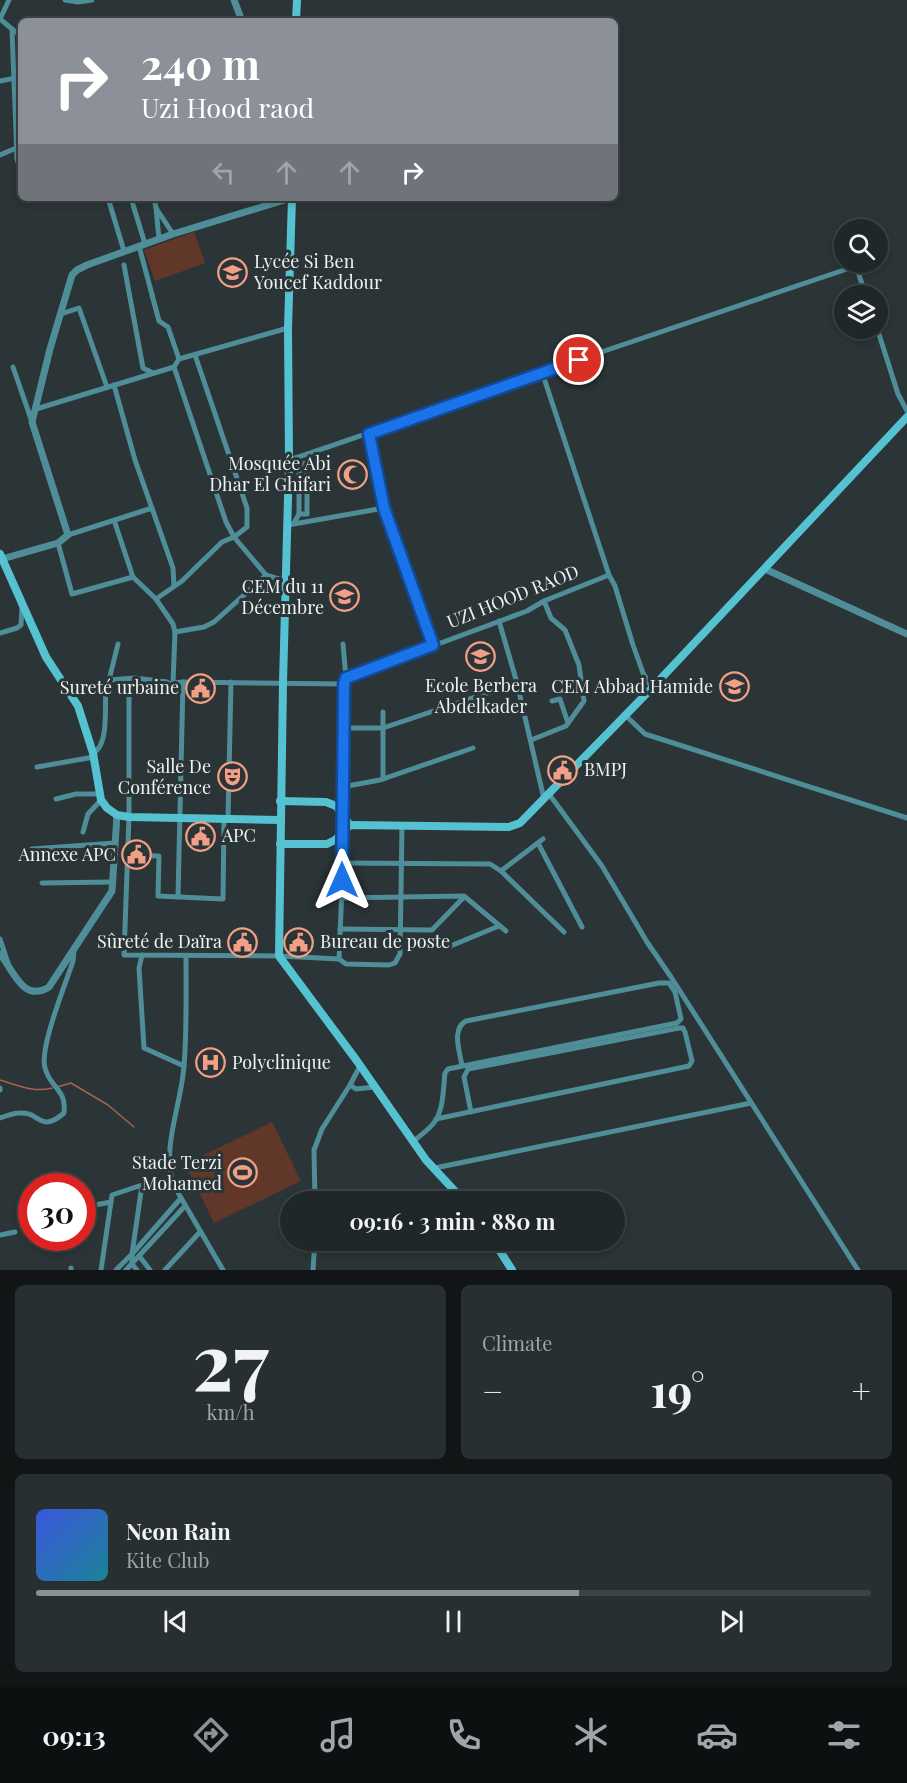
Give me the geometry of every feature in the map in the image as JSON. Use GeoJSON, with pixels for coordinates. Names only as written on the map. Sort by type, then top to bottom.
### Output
{"type":"FeatureCollection","features":[{"type":"Feature","properties":{"kind":"main road"},"geometry":{"type":"LineString","coordinates":[[296,18],[297,0]]}},
{"type":"Feature","properties":{"kind":"main road"},"geometry":{"type":"LineString","coordinates":[[291,201],[288,328],[291,524],[285,581],[279,956],[426,1160],[455,1191]]}},
{"type":"Feature","properties":{"kind":"main road"},"geometry":{"type":"LineString","coordinates":[[280,844],[327,844],[342,834],[350,825],[509,827],[520,823],[652,688],[907,417]]}},
{"type":"Feature","properties":{"kind":"main road"},"geometry":{"type":"LineString","coordinates":[[1,556],[46,657],[78,706],[94,755],[100,797],[107,808],[117,815],[129,817],[280,820]]}},
{"type":"Feature","properties":{"kind":"main road"},"geometry":{"type":"LineString","coordinates":[[280,801],[326,802],[336,806],[350,825]]}},
{"type":"Feature","properties":{"kind":"main road"},"geometry":{"type":"LineString","coordinates":[[500,1251],[512,1270]]}},
{"type":"Feature","properties":{"kind":"street"},"geometry":{"type":"LineString","coordinates":[[65,0],[78,2],[92,0]]}},
{"type":"Feature","properties":{"kind":"street"},"geometry":{"type":"LineString","coordinates":[[234,0],[241,18]]}},
{"type":"Feature","properties":{"kind":"street"},"geometry":{"type":"LineString","coordinates":[[7,2],[0,19],[18,34]]}},
{"type":"Feature","properties":{"kind":"street"},"geometry":{"type":"LineString","coordinates":[[12,29],[18,136]]}},
{"type":"Feature","properties":{"kind":"street"},"geometry":{"type":"LineString","coordinates":[[0,81],[18,77]]}},
{"type":"Feature","properties":{"kind":"street"},"geometry":{"type":"LineString","coordinates":[[0,155],[18,147]]}},
{"type":"Feature","properties":{"kind":"street"},"geometry":{"type":"LineString","coordinates":[[109,201],[124,251]]}},
{"type":"Feature","properties":{"kind":"street"},"geometry":{"type":"LineString","coordinates":[[36,409],[174,367],[179,358],[168,327],[159,321],[132,201]]}},
{"type":"Feature","properties":{"kind":"street"},"geometry":{"type":"LineString","coordinates":[[155,201],[159,238]]}},
{"type":"Feature","properties":{"kind":"street"},"geometry":{"type":"LineString","coordinates":[[32,422],[50,349],[72,275],[77,270],[159,238],[281,201]]}},
{"type":"Feature","properties":{"kind":"street"},"geometry":{"type":"LineString","coordinates":[[156,208],[173,234]]}},
{"type":"Feature","properties":{"kind":"street"},"geometry":{"type":"LineString","coordinates":[[124,265],[143,368],[153,373]]}},
{"type":"Feature","properties":{"kind":"street"},"geometry":{"type":"LineString","coordinates":[[290,460],[856,266],[862,285]]}},
{"type":"Feature","properties":{"kind":"street"},"geometry":{"type":"LineString","coordinates":[[61,314],[79,308],[107,387]]}},
{"type":"Feature","properties":{"kind":"street"},"geometry":{"type":"LineString","coordinates":[[179,358],[195,356],[288,328]]}},
{"type":"Feature","properties":{"kind":"street"},"geometry":{"type":"LineString","coordinates":[[880,339],[898,394],[907,411]]}},
{"type":"Feature","properties":{"kind":"street"},"geometry":{"type":"LineString","coordinates":[[156,599],[174,586],[222,542],[234,537],[247,527],[247,508],[195,356]]}},
{"type":"Feature","properties":{"kind":"street"},"geometry":{"type":"LineString","coordinates":[[13,367],[68,535]]}},
{"type":"Feature","properties":{"kind":"street"},"geometry":{"type":"LineString","coordinates":[[174,367],[226,522],[234,537],[267,575],[285,581]]}},
{"type":"Feature","properties":{"kind":"street"},"geometry":{"type":"LineString","coordinates":[[542,372],[609,575],[615,586],[632,643],[643,673],[652,688]]}},
{"type":"Feature","properties":{"kind":"street"},"geometry":{"type":"LineString","coordinates":[[114,385],[135,460],[173,568],[174,586]]}},
{"type":"Feature","properties":{"kind":"street"},"geometry":{"type":"LineString","coordinates":[[369,434],[384,508],[433,645]]}},
{"type":"Feature","properties":{"kind":"street"},"geometry":{"type":"LineString","coordinates":[[290,460],[299,465],[307,464],[307,514],[299,514],[291,524]]}},
{"type":"Feature","properties":{"kind":"street"},"geometry":{"type":"LineString","coordinates":[[1,556],[58,543],[68,535],[152,508]]}},
{"type":"Feature","properties":{"kind":"street"},"geometry":{"type":"LineString","coordinates":[[291,524],[384,508]]}},
{"type":"Feature","properties":{"kind":"street"},"geometry":{"type":"LineString","coordinates":[[114,520],[133,577],[156,599],[176,632],[173,683]]}},
{"type":"Feature","properties":{"kind":"street"},"geometry":{"type":"LineString","coordinates":[[58,543],[72,594],[133,577]]}},
{"type":"Feature","properties":{"kind":"street"},"geometry":{"type":"LineString","coordinates":[[765,568],[907,634]]}},
{"type":"Feature","properties":{"kind":"street"},"geometry":{"type":"LineString","coordinates":[[176,632],[204,627],[214,622],[267,575]]}},
{"type":"Feature","properties":{"kind":"street","name":"UZI HOOD RAOD"},"geometry":{"type":"LineString","coordinates":[[346,678],[527,611],[544,601],[609,575]]}},
{"type":"Feature","properties":{"kind":"street"},"geometry":{"type":"LineString","coordinates":[[531,740],[566,726],[584,701],[579,665],[565,630],[551,618],[544,601]]}},
{"type":"Feature","properties":{"kind":"street"},"geometry":{"type":"LineString","coordinates":[[0,633],[21,625],[21,602]]}},
{"type":"Feature","properties":{"kind":"street"},"geometry":{"type":"LineString","coordinates":[[499,621],[547,797],[602,866],[647,942],[858,1270]]}},
{"type":"Feature","properties":{"kind":"street"},"geometry":{"type":"LineString","coordinates":[[38,767],[94,755],[99,750],[104,739],[106,686],[118,644]]}},
{"type":"Feature","properties":{"kind":"street"},"geometry":{"type":"LineString","coordinates":[[339,959],[343,863],[344,684],[346,678],[343,644]]}},
{"type":"Feature","properties":{"kind":"street"},"geometry":{"type":"LineString","coordinates":[[109,680],[135,678],[173,683]]}},
{"type":"Feature","properties":{"kind":"street"},"geometry":{"type":"LineString","coordinates":[[344,684],[183,682],[130,689],[129,817],[124,955],[279,956],[339,959],[346,964],[389,965],[395,963],[399,954],[402,826]]}},
{"type":"Feature","properties":{"kind":"street"},"geometry":{"type":"LineString","coordinates":[[178,897],[183,682]]}},
{"type":"Feature","properties":{"kind":"street"},"geometry":{"type":"LineString","coordinates":[[128,855],[159,856],[158,896],[223,898],[231,682]]}},
{"type":"Feature","properties":{"kind":"street"},"geometry":{"type":"LineString","coordinates":[[344,728],[383,728],[517,683]]}},
{"type":"Feature","properties":{"kind":"street"},"geometry":{"type":"LineString","coordinates":[[552,701],[560,699],[568,723]]}},
{"type":"Feature","properties":{"kind":"street"},"geometry":{"type":"LineString","coordinates":[[383,712],[383,779]]}},
{"type":"Feature","properties":{"kind":"street"},"geometry":{"type":"LineString","coordinates":[[625,715],[645,734],[907,818]]}},
{"type":"Feature","properties":{"kind":"street"},"geometry":{"type":"LineString","coordinates":[[342,787],[383,779],[473,748]]}},
{"type":"Feature","properties":{"kind":"street"},"geometry":{"type":"LineString","coordinates":[[56,799],[76,794],[100,797],[88,814],[83,832]]}},
{"type":"Feature","properties":{"kind":"street"},"geometry":{"type":"LineString","coordinates":[[0,954],[17,980],[28,990],[33,993],[41,992],[50,987],[112,891],[117,815]]}},
{"type":"Feature","properties":{"kind":"street"},"geometry":{"type":"LineString","coordinates":[[501,871],[540,841],[582,927]]}},
{"type":"Feature","properties":{"kind":"street"},"geometry":{"type":"LineString","coordinates":[[32,849],[116,843]]}},
{"type":"Feature","properties":{"kind":"street"},"geometry":{"type":"LineString","coordinates":[[343,863],[490,864],[501,871],[564,932]]}},
{"type":"Feature","properties":{"kind":"street"},"geometry":{"type":"LineString","coordinates":[[42,883],[112,882]]}},
{"type":"Feature","properties":{"kind":"street"},"geometry":{"type":"LineString","coordinates":[[341,898],[464,897],[506,931]]}},
{"type":"Feature","properties":{"kind":"street"},"geometry":{"type":"LineString","coordinates":[[340,929],[432,930],[464,897]]}},
{"type":"Feature","properties":{"kind":"street"},"geometry":{"type":"LineString","coordinates":[[448,947],[499,926]]}},
{"type":"Feature","properties":{"kind":"street"},"geometry":{"type":"LineString","coordinates":[[0,939],[10,968]]}},
{"type":"Feature","properties":{"kind":"street"},"geometry":{"type":"LineString","coordinates":[[0,1118],[20,1112],[48,1123],[57,1120],[64,1113],[65,1103],[62,1092],[51,1083],[44,1067],[48,1036],[73,961],[74,949]]}},
{"type":"Feature","properties":{"kind":"street"},"geometry":{"type":"LineString","coordinates":[[142,955],[139,968],[144,1048],[184,1066]]}},
{"type":"Feature","properties":{"kind":"street"},"geometry":{"type":"LineString","coordinates":[[186,956],[184,1066],[179,1104],[173,1121],[169,1169],[173,1184],[223,1270]]}},
{"type":"Feature","properties":{"kind":"street"},"geometry":{"type":"LineString","coordinates":[[413,1142],[436,1119],[440,1109],[445,1073],[448,1069],[677,1023],[681,1019],[674,988],[669,983],[659,983],[466,1022],[461,1024],[458,1030],[462,1066]]}},
{"type":"Feature","properties":{"kind":"street"},"geometry":{"type":"LineString","coordinates":[[436,1119],[471,1112],[689,1066],[692,1061],[686,1032],[683,1028],[679,1028],[468,1069],[464,1077],[471,1112]]}},
{"type":"Feature","properties":{"kind":"street"},"geometry":{"type":"LineString","coordinates":[[315,1191],[314,1150],[322,1129],[360,1066]]}},
{"type":"Feature","properties":{"kind":"street"},"geometry":{"type":"LineString","coordinates":[[350,1085],[356,1089],[375,1087]]}},
{"type":"Feature","properties":{"kind":"street"},"geometry":{"type":"LineString","coordinates":[[435,1168],[751,1103]]}},
{"type":"Feature","properties":{"kind":"street"},"geometry":{"type":"LineString","coordinates":[[101,1270],[112,1195],[142,1185],[132,1254],[132,1264],[137,1270]]}},
{"type":"Feature","properties":{"kind":"street"},"geometry":{"type":"LineString","coordinates":[[116,1270],[181,1198]]}},
{"type":"Feature","properties":{"kind":"street"},"geometry":{"type":"LineString","coordinates":[[96,1205],[111,1202]]}},
{"type":"Feature","properties":{"kind":"street"},"geometry":{"type":"LineString","coordinates":[[126,1270],[185,1206]]}},
{"type":"Feature","properties":{"kind":"street"},"geometry":{"type":"LineString","coordinates":[[0,1235],[15,1232]]}},
{"type":"Feature","properties":{"kind":"street"},"geometry":{"type":"LineString","coordinates":[[165,1270],[200,1232]]}},
{"type":"Feature","properties":{"kind":"street"},"geometry":{"type":"LineString","coordinates":[[314,1270],[315,1251]]}},
{"type":"Feature","properties":{"kind":"street"},"geometry":{"type":"LineString","coordinates":[[140,1257],[150,1270]]}},
{"type":"Feature","properties":{"kind":"shaded area"},"geometry":{"type":"Polygon","coordinates":[[[194,232],[205,262],[155,281],[144,250],[194,232]]]}},
{"type":"Feature","properties":{"kind":"shaded area","name":"Stade Terzi Mohamed"},"geometry":{"type":"Polygon","coordinates":[[[272,1122],[301,1181],[214,1223],[185,1164],[272,1122]]]}},
{"type":"Feature","properties":{"kind":"waterway"},"geometry":{"type":"LineString","coordinates":[[0,1080],[32,1089],[52,1088]]}},
{"type":"Feature","properties":{"kind":"waterway"},"geometry":{"type":"LineString","coordinates":[[57,1087],[71,1083],[108,1105],[134,1127]]}},
{"type":"Feature","properties":{"kind":"place","name":"Lycée Si Ben Youcef Kaddour"},"geometry":{"type":"Point","coordinates":[233,272]}},
{"type":"Feature","properties":{"kind":"place","name":"Mosquée Abi Dhar El Ghifari"},"geometry":{"type":"Point","coordinates":[352,474]}},
{"type":"Feature","properties":{"kind":"place","name":"CEM du 11 Décembre"},"geometry":{"type":"Point","coordinates":[345,597]}},
{"type":"Feature","properties":{"kind":"place","name":"Ecole Berbera Abdelkader"},"geometry":{"type":"Point","coordinates":[481,657]}},
{"type":"Feature","properties":{"kind":"place","name":"CEM Abbad Hamide"},"geometry":{"type":"Point","coordinates":[734,687]}},
{"type":"Feature","properties":{"kind":"place","name":"Sureté urbaine"},"geometry":{"type":"Point","coordinates":[200,688]}},
{"type":"Feature","properties":{"kind":"place","name":"BMPJ"},"geometry":{"type":"Point","coordinates":[563,770]}},
{"type":"Feature","properties":{"kind":"place","name":"Salle De Conférence"},"geometry":{"type":"Point","coordinates":[232,777]}},
{"type":"Feature","properties":{"kind":"place","name":"APC"},"geometry":{"type":"Point","coordinates":[201,836]}},
{"type":"Feature","properties":{"kind":"place","name":"Annexe APC"},"geometry":{"type":"Point","coordinates":[137,855]}},
{"type":"Feature","properties":{"kind":"place","name":"Sûreté de Daïra"},"geometry":{"type":"Point","coordinates":[243,942]}},
{"type":"Feature","properties":{"kind":"place","name":"Bureau de poste"},"geometry":{"type":"Point","coordinates":[299,942]}},
{"type":"Feature","properties":{"kind":"place","name":"Polyclinique"},"geometry":{"type":"Point","coordinates":[211,1063]}},
{"type":"Feature","properties":{"kind":"place","name":"Stade Terzi Mohamed"},"geometry":{"type":"Point","coordinates":[243,1173]}},
{"type":"Feature","properties":{"kind":"route"},"geometry":{"type":"LineString","coordinates":[[342,880],[344,684],[346,678],[433,645],[384,508],[369,434],[579,360]]}}]}
